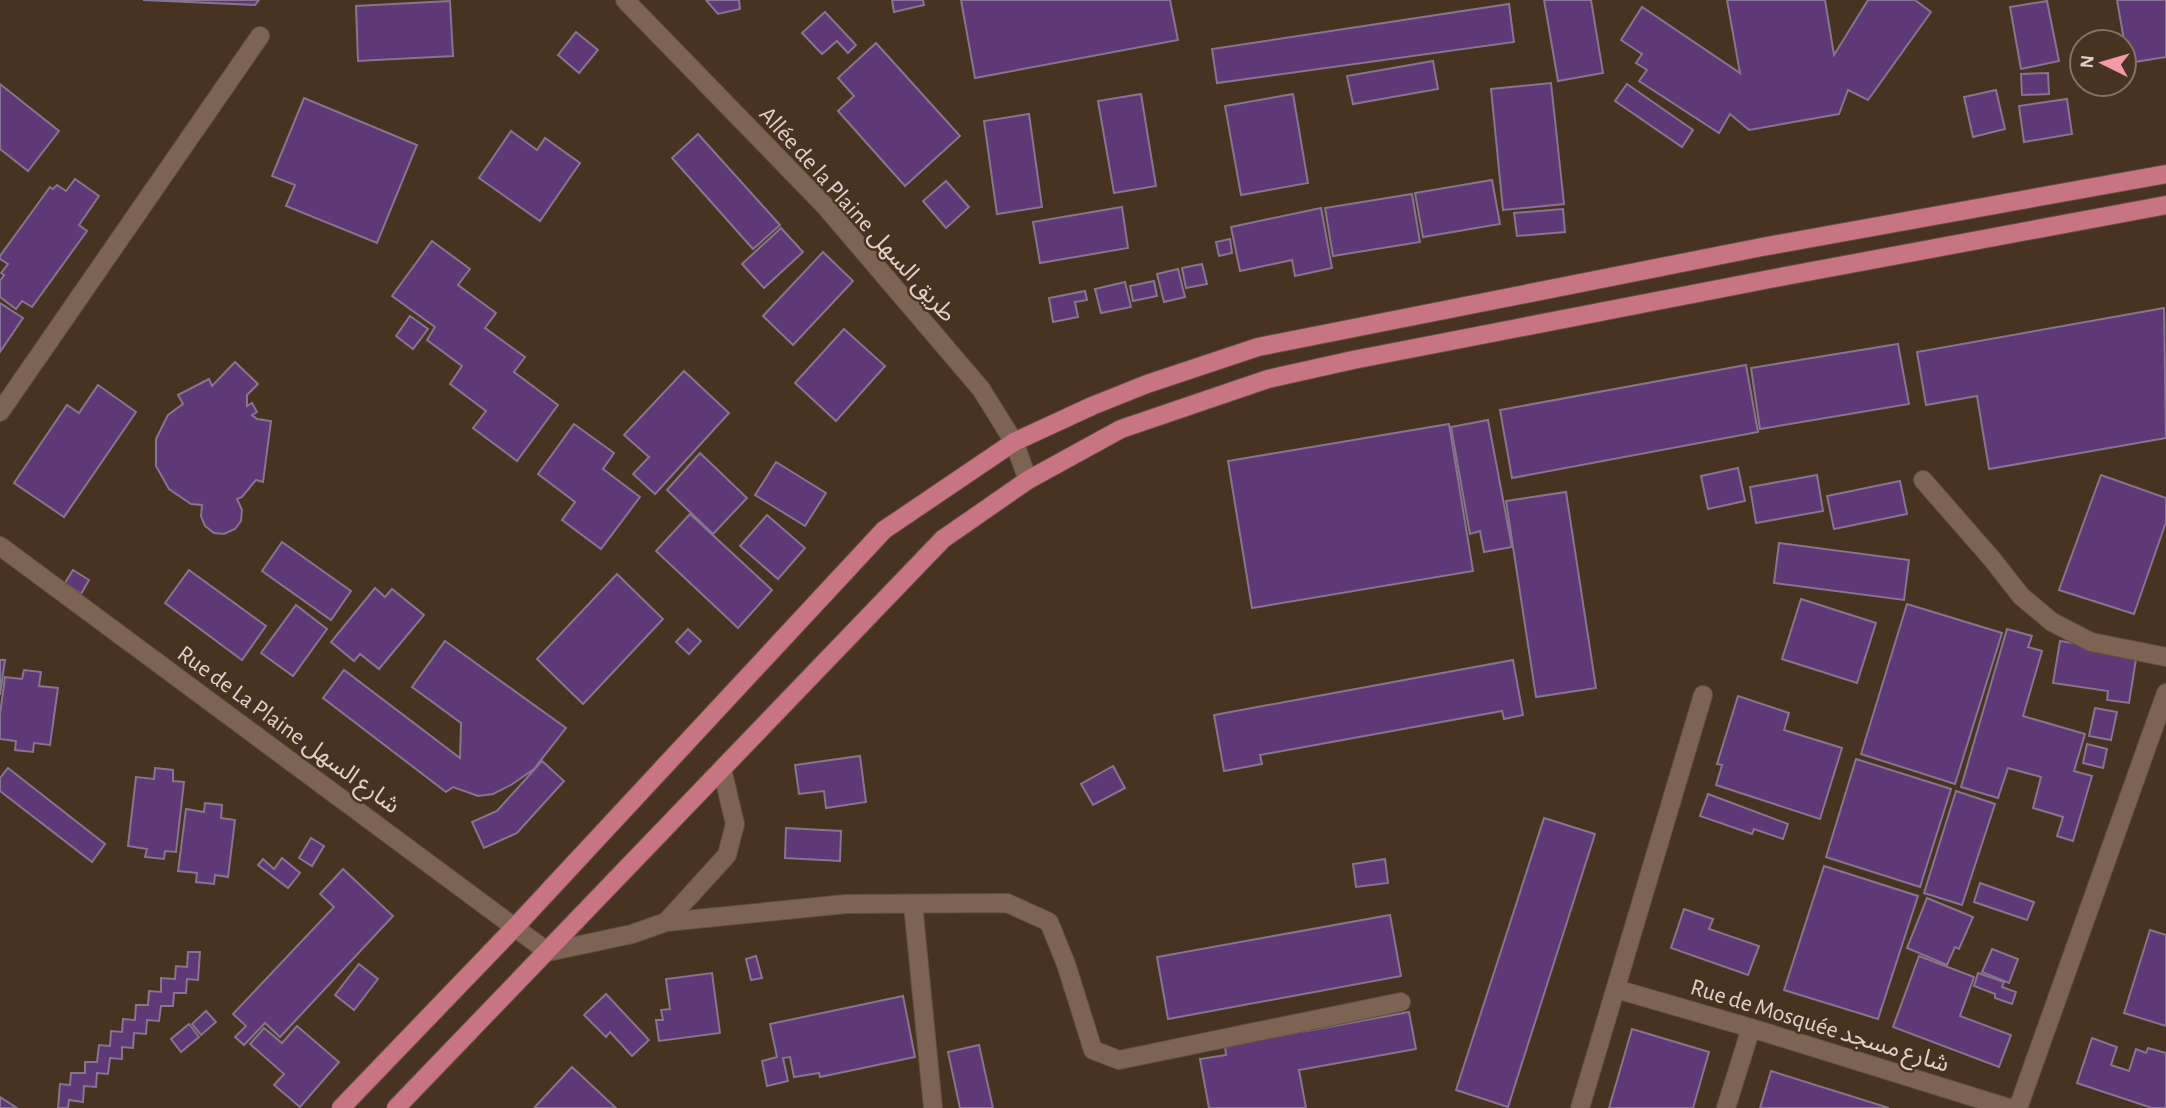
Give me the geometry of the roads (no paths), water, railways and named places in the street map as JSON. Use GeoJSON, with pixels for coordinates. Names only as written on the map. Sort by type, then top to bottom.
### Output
{"type":"FeatureCollection","features":[{"type":"Feature","properties":{"kind":"main road"},"geometry":{"type":"LineString","coordinates":[[341,1108],[516,926],[884,530],[1014,442],[1147,384],[1258,347],[1762,247],[2166,174]]}},
{"type":"Feature","properties":{"kind":"main road"},"geometry":{"type":"LineString","coordinates":[[396,1108],[943,539],[1028,480],[1121,429],[1268,379],[1734,286],[2166,205]]}},
{"type":"Feature","properties":{"kind":"street","name":"Allée de la Plaine طريق السهل"},"geometry":{"type":"LineString","coordinates":[[625,0],[825,206],[981,389],[1014,442],[1028,480]]}},
{"type":"Feature","properties":{"kind":"street"},"geometry":{"type":"LineString","coordinates":[[0,412],[260,36]]}},
{"type":"Feature","properties":{"kind":"street"},"geometry":{"type":"LineString","coordinates":[[1923,480],[2021,596],[2052,622],[2091,642],[2166,657]]}},
{"type":"Feature","properties":{"kind":"street","name":"Rue de La Plaine شارع السهل"},"geometry":{"type":"LineString","coordinates":[[0,546],[548,952]]}},
{"type":"Feature","properties":{"kind":"street"},"geometry":{"type":"LineString","coordinates":[[2018,1108],[2166,693]]}},
{"type":"Feature","properties":{"kind":"street"},"geometry":{"type":"LineString","coordinates":[[1580,1108],[1703,695]]}},
{"type":"Feature","properties":{"kind":"street"},"geometry":{"type":"LineString","coordinates":[[667,922],[727,855],[736,824],[722,769]]}},
{"type":"Feature","properties":{"kind":"street"},"geometry":{"type":"LineString","coordinates":[[548,952],[632,934],[667,922],[846,904],[1007,903],[1049,922],[1066,964],[1094,1050],[1119,1060],[1402,1002]]}},
{"type":"Feature","properties":{"kind":"street"},"geometry":{"type":"LineString","coordinates":[[913,904],[933,1108]]}},
{"type":"Feature","properties":{"kind":"street","name":"Rue de Mosquée شارع مسجد"},"geometry":{"type":"LineString","coordinates":[[1616,989],[2009,1108]]}},
{"type":"Feature","properties":{"kind":"street"},"geometry":{"type":"LineString","coordinates":[[1726,1108],[1752,1028]]}}]}
